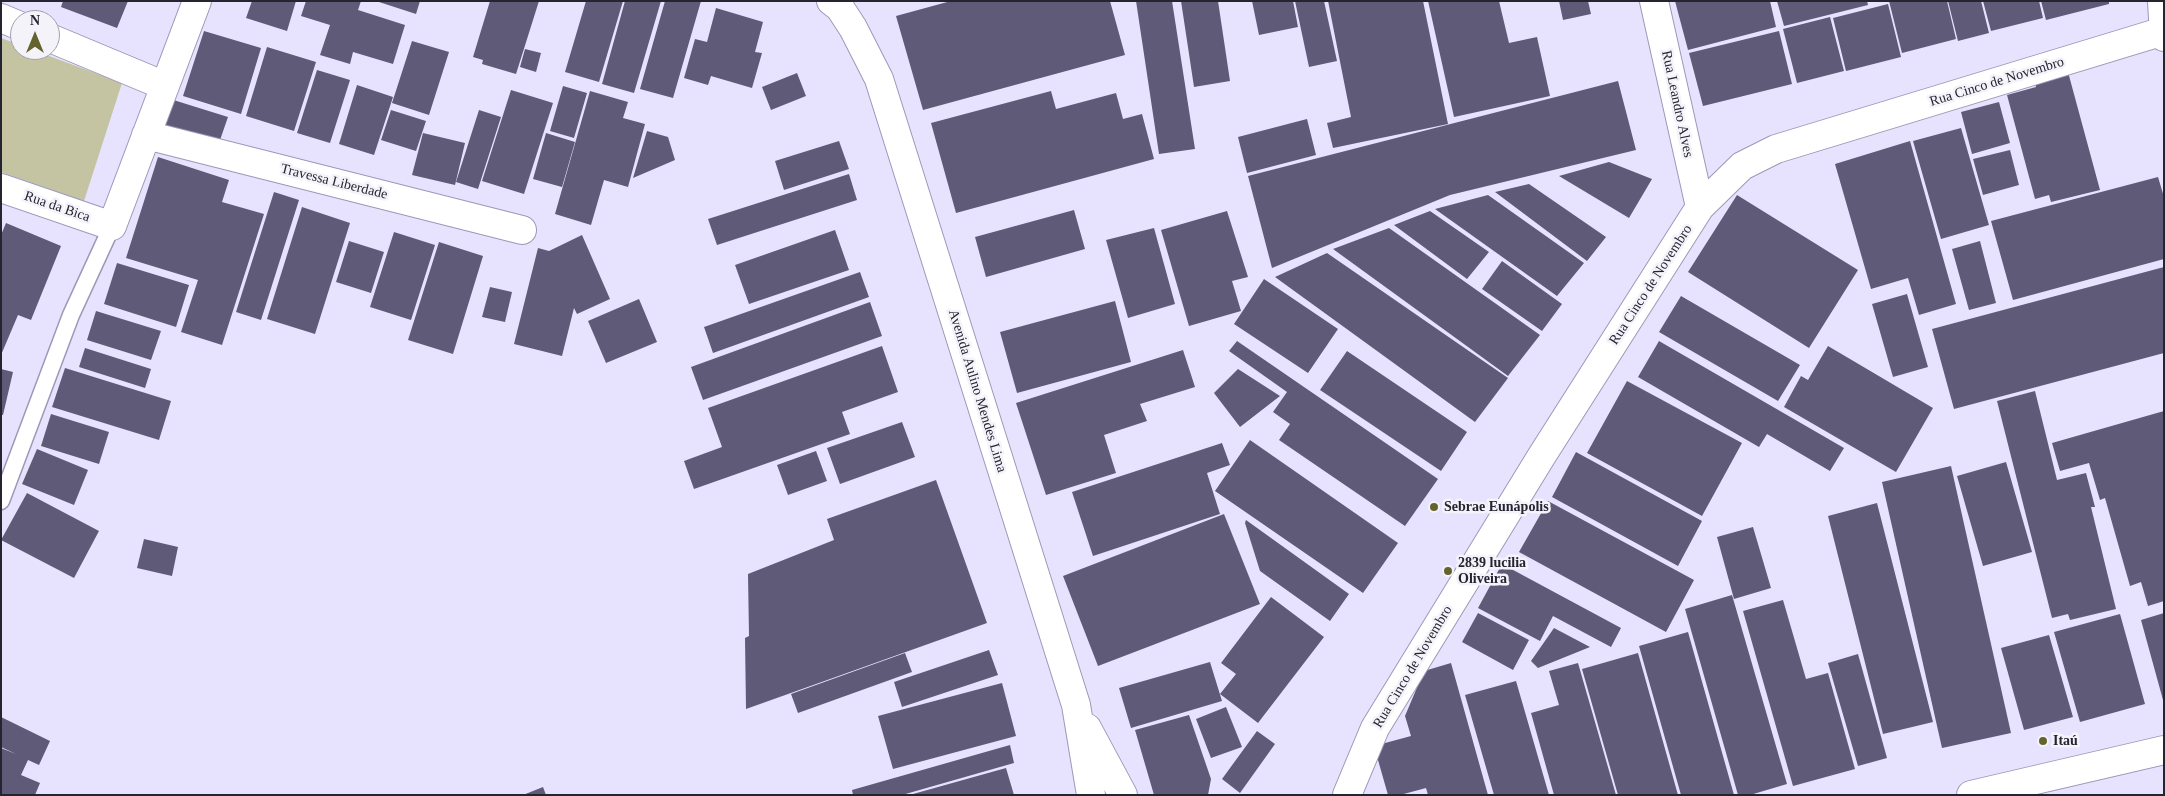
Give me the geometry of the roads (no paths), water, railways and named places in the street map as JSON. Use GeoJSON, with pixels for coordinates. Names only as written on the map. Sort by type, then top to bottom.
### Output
{"type":"FeatureCollection","features":[{"type":"Feature","properties":{"kind":"street"},"geometry":{"type":"LineString","coordinates":[[112,226],[197,1]]}},
{"type":"Feature","properties":{"kind":"street","name":"Avenida Aulino Mendes Lima"},"geometry":{"type":"LineString","coordinates":[[831,1],[840,8],[854,28],[879,79],[1076,705],[1091,795]]}},
{"type":"Feature","properties":{"kind":"street","name":"Rua Leandro Alves"},"geometry":{"type":"LineString","coordinates":[[1654,1],[1700,208]]}},
{"type":"Feature","properties":{"kind":"street"},"geometry":{"type":"LineString","coordinates":[[2162,1],[2163,34]]}},
{"type":"Feature","properties":{"kind":"street","name":"Rua Cinco de Novembro"},"geometry":{"type":"LineString","coordinates":[[1347,795],[1375,728],[1541,457],[1700,208],[1742,166],[1776,149],[2163,34]]}},
{"type":"Feature","properties":{"kind":"street"},"geometry":{"type":"LineString","coordinates":[[60,42],[165,86]]}},
{"type":"Feature","properties":{"kind":"street","name":"Travessa Liberdade"},"geometry":{"type":"LineString","coordinates":[[146,135],[522,230]]}},
{"type":"Feature","properties":{"kind":"street","name":"Rua da Bica"},"geometry":{"type":"LineString","coordinates":[[1,188],[112,226]]}},
{"type":"Feature","properties":{"kind":"street"},"geometry":{"type":"LineString","coordinates":[[1076,705],[1123,795]]}},
{"type":"Feature","properties":{"kind":"street"},"geometry":{"type":"LineString","coordinates":[[1971,795],[2164,750]]}},
{"type":"Feature","properties":{"kind":"lane"},"geometry":{"type":"LineString","coordinates":[[1,501],[71,315],[112,226]]}},
{"type":"Feature","properties":{"kind":"place","name":"Sebrae Eunápolis"},"geometry":{"type":"Point","coordinates":[1434,507]}},
{"type":"Feature","properties":{"kind":"place","name":"2839 lucilia Oliveira"},"geometry":{"type":"Point","coordinates":[1448,571]}},
{"type":"Feature","properties":{"kind":"place","name":"Itaú"},"geometry":{"type":"Point","coordinates":[2043,741]}}]}
